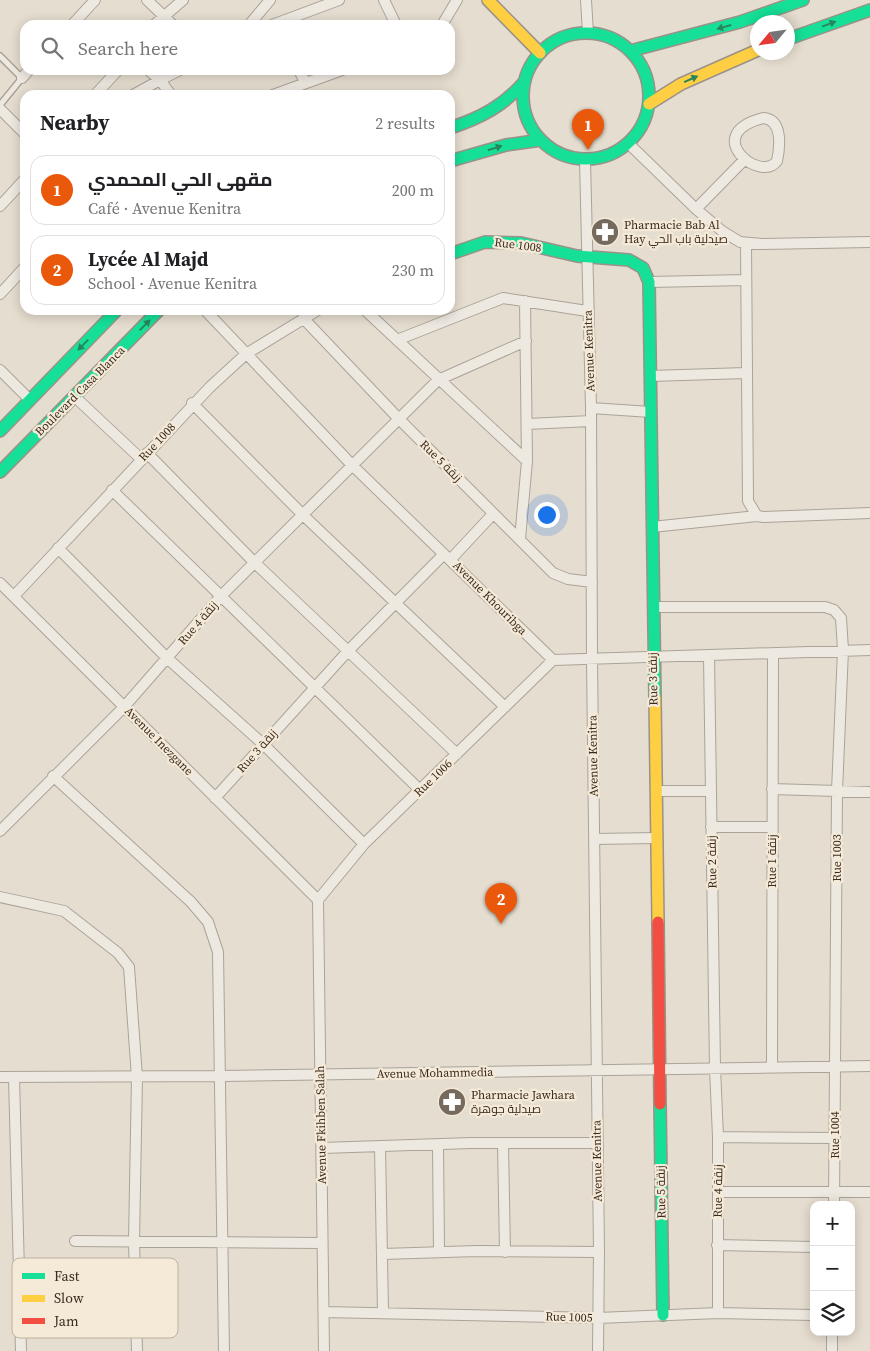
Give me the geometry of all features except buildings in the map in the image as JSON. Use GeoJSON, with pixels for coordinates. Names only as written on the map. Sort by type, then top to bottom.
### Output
{"type":"FeatureCollection","features":[{"type":"Feature","properties":{"kind":"main road"},"geometry":{"type":"LineString","coordinates":[[488,0],[540,52]]}},
{"type":"Feature","properties":{"kind":"main road"},"geometry":{"type":"LineString","coordinates":[[630,51],[740,22],[803,0]]}},
{"type":"Feature","properties":{"kind":"main road"},"geometry":{"type":"LineString","coordinates":[[795,37],[870,10]]}},
{"type":"Feature","properties":{"kind":"main road"},"geometry":{"type":"LineString","coordinates":[[588,32],[611,38],[630,51],[642,66],[648,85],[649,104],[639,131],[628,143],[606,156],[585,160],[566,156],[541,140],[529,123],[523,102],[525,81],[530,66],[540,52],[554,41],[570,34],[588,32]]}},
{"type":"Feature","properties":{"kind":"main road"},"geometry":{"type":"LineString","coordinates":[[649,104],[681,84],[750,54]]}},
{"type":"Feature","properties":{"kind":"main road"},"geometry":{"type":"LineString","coordinates":[[455,126],[497,109],[512,98],[525,81]]}},
{"type":"Feature","properties":{"kind":"main road"},"geometry":{"type":"LineString","coordinates":[[455,160],[506,145],[541,140]]}},
{"type":"Feature","properties":{"kind":"main road","name":"Rue 1008"},"geometry":{"type":"LineString","coordinates":[[455,252],[480,243],[497,240],[530,245],[586,258]]}},
{"type":"Feature","properties":{"kind":"main road"},"geometry":{"type":"LineString","coordinates":[[586,258],[633,262],[644,269],[649,286]]}},
{"type":"Feature","properties":{"kind":"main road","name":"Rue 3 زنقة"},"geometry":{"type":"LineString","coordinates":[[649,286],[654,607],[652,658],[656,791],[659,1069]]}},
{"type":"Feature","properties":{"kind":"main road"},"geometry":{"type":"LineString","coordinates":[[0,431],[112,315]]}},
{"type":"Feature","properties":{"kind":"main road","name":"Boulevard Casa Blanca"},"geometry":{"type":"LineString","coordinates":[[0,472],[154,315]]}},
{"type":"Feature","properties":{"kind":"main road","name":"Rue 5 زنقة"},"geometry":{"type":"LineString","coordinates":[[659,1069],[663,1314]]}},
{"type":"Feature","properties":{"kind":"street"},"geometry":{"type":"LineString","coordinates":[[77,20],[95,0]]}},
{"type":"Feature","properties":{"kind":"street"},"geometry":{"type":"LineString","coordinates":[[147,0],[168,20]]}},
{"type":"Feature","properties":{"kind":"street"},"geometry":{"type":"LineString","coordinates":[[170,20],[182,0]]}},
{"type":"Feature","properties":{"kind":"street"},"geometry":{"type":"LineString","coordinates":[[253,20],[270,0]]}},
{"type":"Feature","properties":{"kind":"street"},"geometry":{"type":"LineString","coordinates":[[286,20],[339,0]]}},
{"type":"Feature","properties":{"kind":"street"},"geometry":{"type":"LineString","coordinates":[[384,0],[394,20]]}},
{"type":"Feature","properties":{"kind":"street"},"geometry":{"type":"LineString","coordinates":[[445,20],[457,0]]}},
{"type":"Feature","properties":{"kind":"street"},"geometry":{"type":"LineString","coordinates":[[586,0],[588,32]]}},
{"type":"Feature","properties":{"kind":"street"},"geometry":{"type":"LineString","coordinates":[[100,90],[113,75]]}},
{"type":"Feature","properties":{"kind":"street"},"geometry":{"type":"LineString","coordinates":[[154,75],[167,90]]}},
{"type":"Feature","properties":{"kind":"street"},"geometry":{"type":"LineString","coordinates":[[142,90],[170,75]]}},
{"type":"Feature","properties":{"kind":"street"},"geometry":{"type":"LineString","coordinates":[[302,75],[305,82]]}},
{"type":"Feature","properties":{"kind":"street"},"geometry":{"type":"LineString","coordinates":[[285,90],[327,75]]}},
{"type":"Feature","properties":{"kind":"street"},"geometry":{"type":"LineString","coordinates":[[2,117],[20,130]]}},
{"type":"Feature","properties":{"kind":"street"},"geometry":{"type":"LineString","coordinates":[[769,118],[777,129],[777,162],[770,168],[766,168],[745,159],[735,147],[734,136],[740,128],[752,120],[769,118]]}},
{"type":"Feature","properties":{"kind":"street"},"geometry":{"type":"LineString","coordinates":[[628,143],[696,209],[732,238],[746,243],[870,242]]}},
{"type":"Feature","properties":{"kind":"street"},"geometry":{"type":"LineString","coordinates":[[696,209],[745,159]]}},
{"type":"Feature","properties":{"kind":"street","name":"Avenue Kenitra"},"geometry":{"type":"LineString","coordinates":[[585,160],[587,311],[591,408],[599,1252],[598,1351]]}},
{"type":"Feature","properties":{"kind":"street"},"geometry":{"type":"LineString","coordinates":[[0,206],[20,184]]}},
{"type":"Feature","properties":{"kind":"street"},"geometry":{"type":"LineString","coordinates":[[746,243],[747,493],[748,501],[757,516]]}},
{"type":"Feature","properties":{"kind":"street"},"geometry":{"type":"LineString","coordinates":[[0,294],[20,273]]}},
{"type":"Feature","properties":{"kind":"street"},"geometry":{"type":"LineString","coordinates":[[649,286],[746,280]]}},
{"type":"Feature","properties":{"kind":"street"},"geometry":{"type":"LineString","coordinates":[[397,340],[495,300],[513,298],[587,311]]}},
{"type":"Feature","properties":{"kind":"street"},"geometry":{"type":"LineString","coordinates":[[520,539],[527,461],[525,301]]}},
{"type":"Feature","properties":{"kind":"street","name":"Avenue Khouribga"},"geometry":{"type":"LineString","coordinates":[[210,315],[352,465],[553,660]]}},
{"type":"Feature","properties":{"kind":"street","name":"Rue 1008"},"geometry":{"type":"LineString","coordinates":[[14,596],[192,403],[246,354],[309,315]]}},
{"type":"Feature","properties":{"kind":"street"},"geometry":{"type":"LineString","coordinates":[[370,315],[527,461]]}},
{"type":"Feature","properties":{"kind":"street","name":"Rue 5 زنقة"},"geometry":{"type":"LineString","coordinates":[[303,318],[399,419],[553,573],[568,579],[592,582]]}},
{"type":"Feature","properties":{"kind":"street"},"geometry":{"type":"LineString","coordinates":[[438,380],[526,341]]}},
{"type":"Feature","properties":{"kind":"street"},"geometry":{"type":"LineString","coordinates":[[0,370],[30,400]]}},
{"type":"Feature","properties":{"kind":"street"},"geometry":{"type":"LineString","coordinates":[[650,376],[746,373]]}},
{"type":"Feature","properties":{"kind":"street","name":"Rue 4 زنقة"},"geometry":{"type":"LineString","coordinates":[[0,831],[124,707],[221,596],[254,562],[438,380]]}},
{"type":"Feature","properties":{"kind":"street"},"geometry":{"type":"LineString","coordinates":[[74,396],[144,456],[457,754]]}},
{"type":"Feature","properties":{"kind":"street"},"geometry":{"type":"LineString","coordinates":[[192,403],[303,515],[505,707]]}},
{"type":"Feature","properties":{"kind":"street"},"geometry":{"type":"LineString","coordinates":[[591,408],[651,412]]}},
{"type":"Feature","properties":{"kind":"street"},"geometry":{"type":"LineString","coordinates":[[527,424],[591,422]]}},
{"type":"Feature","properties":{"kind":"street"},"geometry":{"type":"LineString","coordinates":[[112,490],[420,790]]}},
{"type":"Feature","properties":{"kind":"street"},"geometry":{"type":"LineString","coordinates":[[652,527],[757,516],[772,518],[870,513]]}},
{"type":"Feature","properties":{"kind":"street","name":"Rue 3 زنقة"},"geometry":{"type":"LineString","coordinates":[[216,798],[348,651],[396,602],[448,557],[493,514]]}},
{"type":"Feature","properties":{"kind":"street"},"geometry":{"type":"LineString","coordinates":[[58,548],[167,658],[263,744],[364,844]]}},
{"type":"Feature","properties":{"kind":"street","name":"Avenue Inezgane"},"geometry":{"type":"LineString","coordinates":[[0,583],[318,900]]}},
{"type":"Feature","properties":{"kind":"street","name":"Rue 1003"},"geometry":{"type":"LineString","coordinates":[[654,607],[826,607],[834,610],[841,618],[843,650],[837,791],[836,1066]]}},
{"type":"Feature","properties":{"kind":"street"},"geometry":{"type":"LineString","coordinates":[[553,660],[870,650]]}},
{"type":"Feature","properties":{"kind":"street","name":"Rue 1 زنقة"},"geometry":{"type":"LineString","coordinates":[[772,1067],[773,654]]}},
{"type":"Feature","properties":{"kind":"street","name":"Rue 2 زنقة"},"geometry":{"type":"LineString","coordinates":[[710,656],[715,1068]]}},
{"type":"Feature","properties":{"kind":"street","name":"Rue 1006"},"geometry":{"type":"LineString","coordinates":[[318,900],[364,844],[553,660]]}},
{"type":"Feature","properties":{"kind":"street"},"geometry":{"type":"LineString","coordinates":[[54,776],[172,883],[208,922],[218,952],[222,1076],[224,1351]]}},
{"type":"Feature","properties":{"kind":"street"},"geometry":{"type":"LineString","coordinates":[[772,789],[870,792]]}},
{"type":"Feature","properties":{"kind":"street"},"geometry":{"type":"LineString","coordinates":[[656,791],[711,791]]}},
{"type":"Feature","properties":{"kind":"street"},"geometry":{"type":"LineString","coordinates":[[711,827],[772,827]]}},
{"type":"Feature","properties":{"kind":"street"},"geometry":{"type":"LineString","coordinates":[[594,839],[656,838]]}},
{"type":"Feature","properties":{"kind":"street"},"geometry":{"type":"LineString","coordinates":[[0,897],[64,911],[124,959],[131,979],[137,1077],[134,1258]]}},
{"type":"Feature","properties":{"kind":"street","name":"Avenue Fkihben Salah"},"geometry":{"type":"LineString","coordinates":[[318,900],[324,1351]]}},
{"type":"Feature","properties":{"kind":"street","name":"Rue 1004"},"geometry":{"type":"LineString","coordinates":[[834,1201],[836,1066]]}},
{"type":"Feature","properties":{"kind":"street","name":"Avenue Mohammedia"},"geometry":{"type":"LineString","coordinates":[[0,1077],[320,1075],[870,1066]]}},
{"type":"Feature","properties":{"kind":"street","name":"Rue 4 زنقة"},"geometry":{"type":"LineString","coordinates":[[715,1068],[718,1138],[718,1313]]}},
{"type":"Feature","properties":{"kind":"street"},"geometry":{"type":"LineString","coordinates":[[14,1077],[19,1258]]}},
{"type":"Feature","properties":{"kind":"street"},"geometry":{"type":"LineString","coordinates":[[718,1138],[835,1138]]}},
{"type":"Feature","properties":{"kind":"street"},"geometry":{"type":"LineString","coordinates":[[322,1148],[597,1142]]}},
{"type":"Feature","properties":{"kind":"street"},"geometry":{"type":"LineString","coordinates":[[503,1144],[506,1252]]}},
{"type":"Feature","properties":{"kind":"street"},"geometry":{"type":"LineString","coordinates":[[438,1146],[439,1252]]}},
{"type":"Feature","properties":{"kind":"street"},"geometry":{"type":"LineString","coordinates":[[380,1147],[384,1312]]}},
{"type":"Feature","properties":{"kind":"street"},"geometry":{"type":"LineString","coordinates":[[718,1192],[870,1192]]}},
{"type":"Feature","properties":{"kind":"street"},"geometry":{"type":"LineString","coordinates":[[75,1241],[322,1243]]}},
{"type":"Feature","properties":{"kind":"street"},"geometry":{"type":"LineString","coordinates":[[717,1245],[810,1247]]}},
{"type":"Feature","properties":{"kind":"street"},"geometry":{"type":"LineString","coordinates":[[383,1254],[599,1252]]}},
{"type":"Feature","properties":{"kind":"street","name":"Rue 1005"},"geometry":{"type":"LineString","coordinates":[[324,1312],[598,1318],[663,1314],[810,1314]]}},
{"type":"Feature","properties":{"kind":"street"},"geometry":{"type":"LineString","coordinates":[[832,1336],[832,1351]]}},
{"type":"Feature","properties":{"kind":"street"},"geometry":{"type":"LineString","coordinates":[[21,1338],[21,1351]]}},
{"type":"Feature","properties":{"kind":"street"},"geometry":{"type":"LineString","coordinates":[[137,1338],[137,1351]]}},
{"type":"Feature","properties":{"kind":"lane"},"geometry":{"type":"LineString","coordinates":[[0,56],[20,70]]}},
{"type":"Feature","properties":{"kind":"lane"},"geometry":{"type":"LineString","coordinates":[[0,105],[24,75]]}},
{"type":"Feature","properties":{"kind":"traffic: fast"},"geometry":{"type":"LineString","coordinates":[[630,51],[740,22],[803,0]]}},
{"type":"Feature","properties":{"kind":"traffic: fast"},"geometry":{"type":"LineString","coordinates":[[795,37],[870,10]]}},
{"type":"Feature","properties":{"kind":"traffic: fast"},"geometry":{"type":"LineString","coordinates":[[586,33],[610,38],[630,52],[644,72],[649,96],[644,120],[630,140],[610,154],[586,159],[562,154],[542,140],[528,120],[523,96],[528,72],[542,52],[562,38],[586,33]]}},
{"type":"Feature","properties":{"kind":"traffic: fast"},"geometry":{"type":"LineString","coordinates":[[455,126],[491,110],[509,97],[525,81]]}},
{"type":"Feature","properties":{"kind":"traffic: fast"},"geometry":{"type":"LineString","coordinates":[[455,160],[506,145],[541,140]]}},
{"type":"Feature","properties":{"kind":"traffic: fast"},"geometry":{"type":"LineString","coordinates":[[455,252],[485,242],[521,243],[577,256],[629,260],[643,268],[649,282],[655,698]]}},
{"type":"Feature","properties":{"kind":"traffic: fast"},"geometry":{"type":"LineString","coordinates":[[0,431],[112,315]]}},
{"type":"Feature","properties":{"kind":"traffic: fast"},"geometry":{"type":"LineString","coordinates":[[0,472],[154,315]]}},
{"type":"Feature","properties":{"kind":"traffic: fast"},"geometry":{"type":"LineString","coordinates":[[660,1104],[663,1315]]}},
{"type":"Feature","properties":{"kind":"traffic: slow"},"geometry":{"type":"LineString","coordinates":[[488,0],[540,53]]}},
{"type":"Feature","properties":{"kind":"traffic: slow"},"geometry":{"type":"LineString","coordinates":[[649,104],[681,84],[750,54]]}},
{"type":"Feature","properties":{"kind":"traffic: slow"},"geometry":{"type":"LineString","coordinates":[[655,698],[658,922]]}},
{"type":"Feature","properties":{"kind":"traffic: jam"},"geometry":{"type":"LineString","coordinates":[[658,922],[660,1104]]}},
{"type":"Feature","properties":{"kind":"place","name":"مقهى الحي المحمدي"},"geometry":{"type":"Point","coordinates":[588,150]}},
{"type":"Feature","properties":{"kind":"place","name":"Pharmacie Bab Al Hay صيدلية باب الحي"},"geometry":{"type":"Point","coordinates":[605,232]}},
{"type":"Feature","properties":{"kind":"place","name":"Lycée Al Majd"},"geometry":{"type":"Point","coordinates":[501,924]}},
{"type":"Feature","properties":{"kind":"place","name":"Pharmacie Jawhara صيدلية جوهرة"},"geometry":{"type":"Point","coordinates":[452,1102]}}]}
